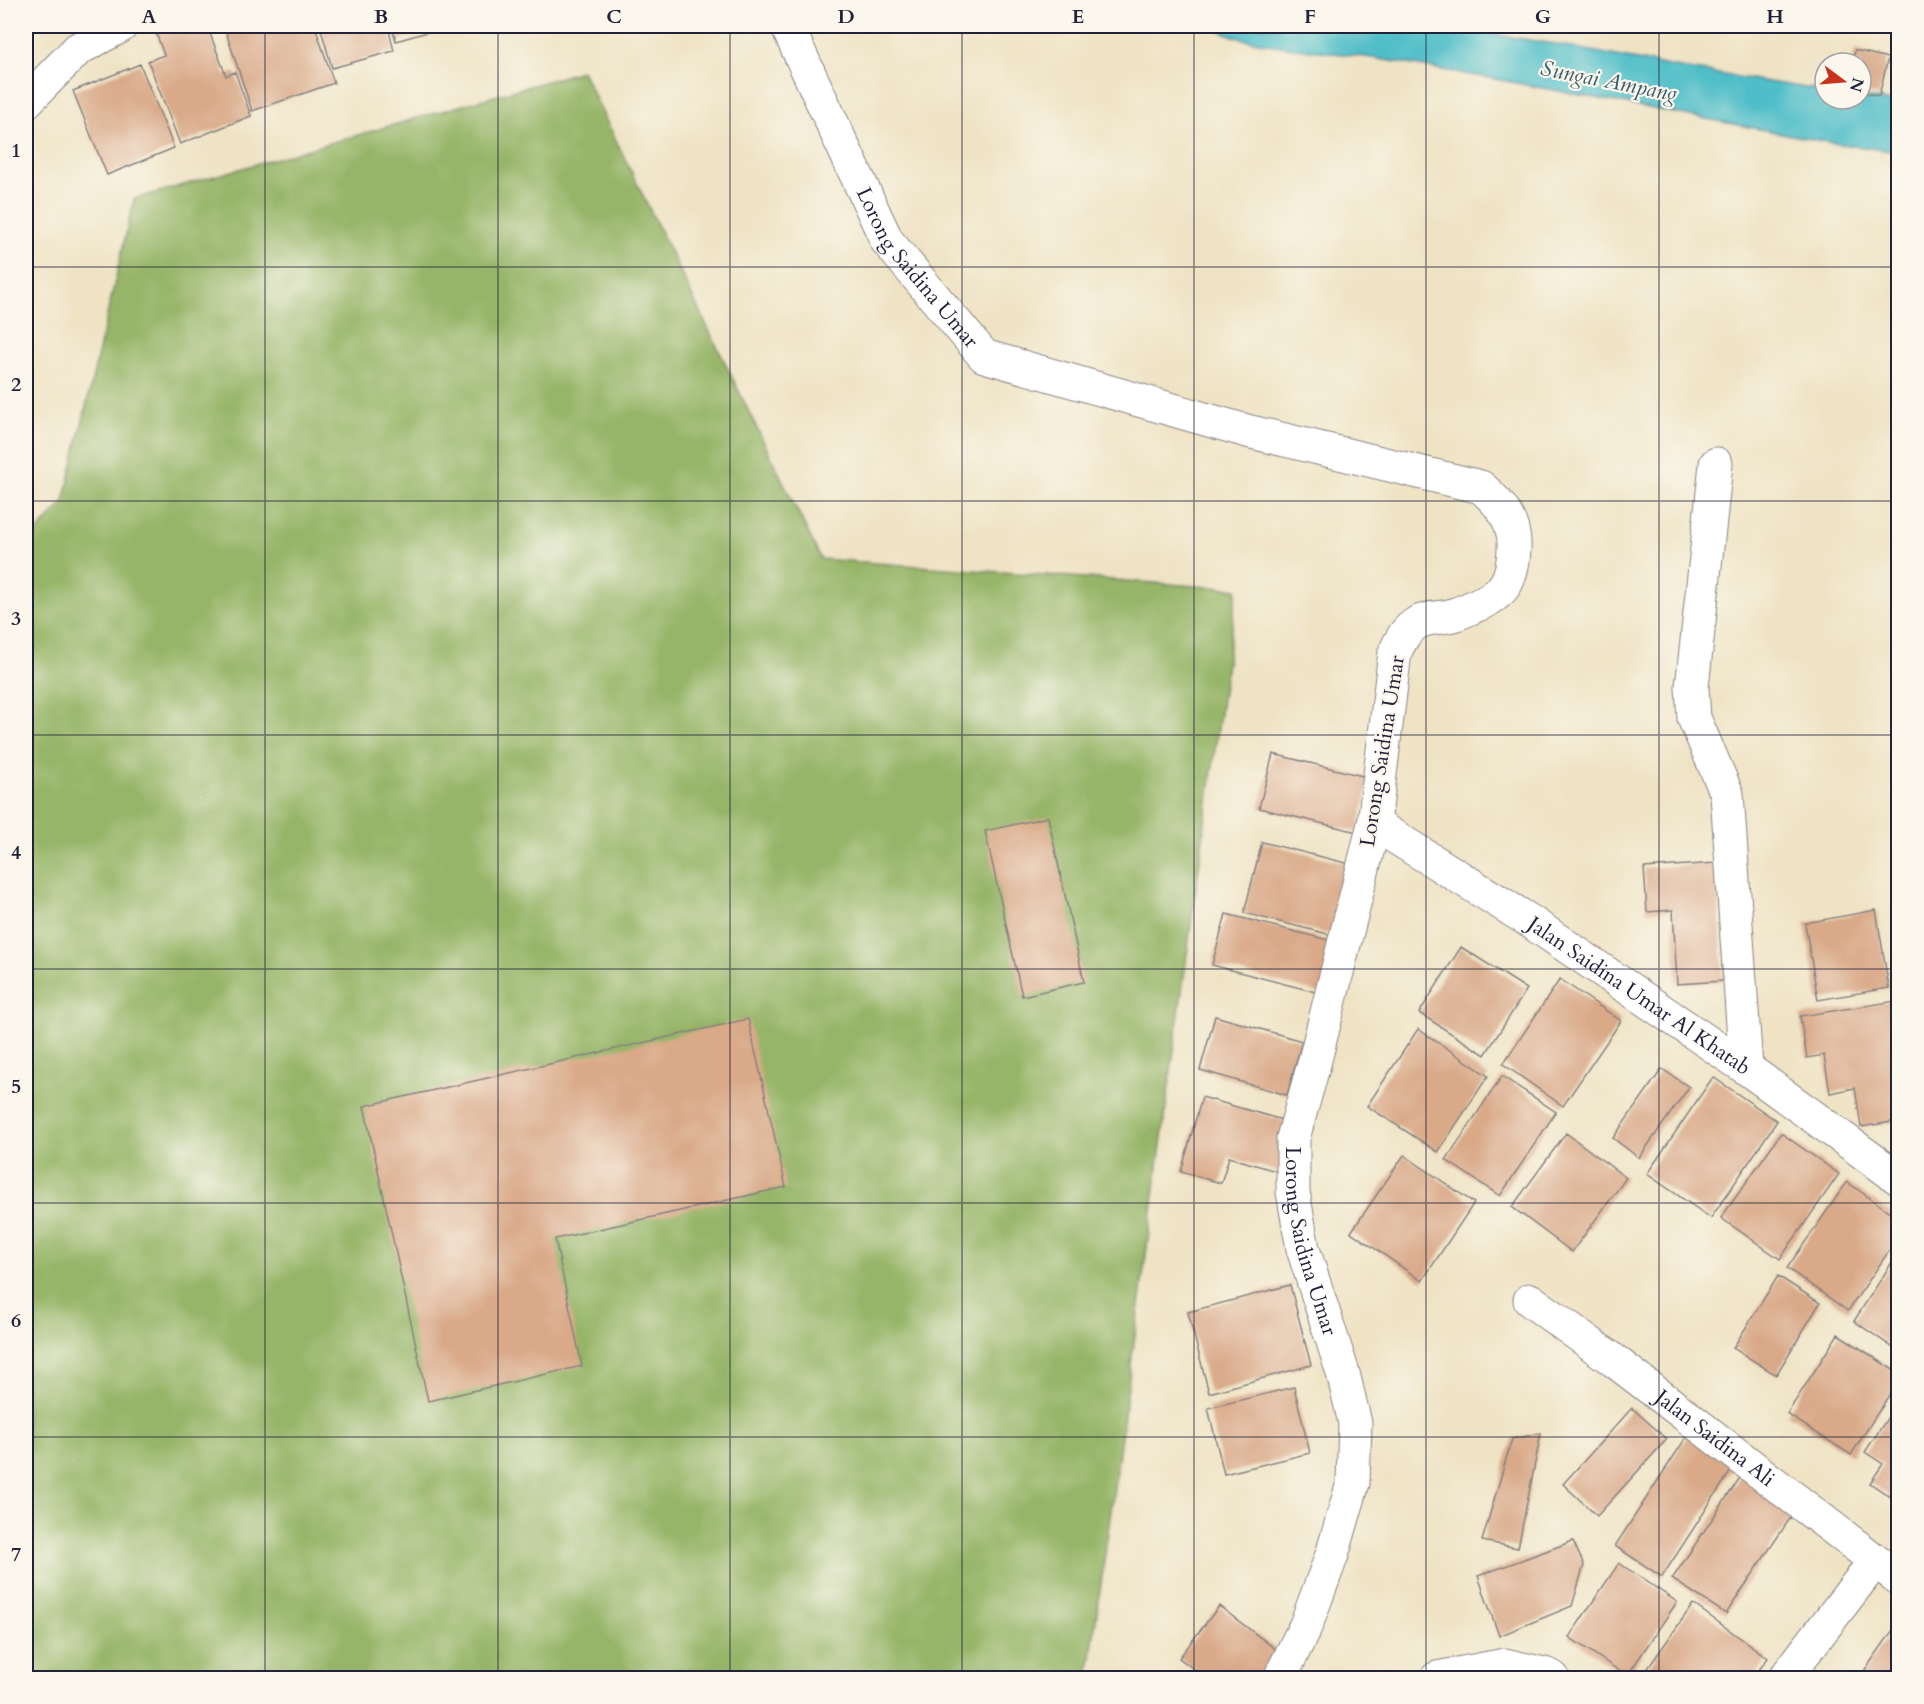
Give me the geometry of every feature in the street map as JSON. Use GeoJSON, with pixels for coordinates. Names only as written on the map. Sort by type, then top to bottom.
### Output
{"type":"FeatureCollection","features":[{"type":"Feature","properties":{"kind":"street"},"geometry":{"type":"LineString","coordinates":[[26,102],[78,49],[121,26]]}},
{"type":"Feature","properties":{"kind":"street","name":"Lorong Saidina Umar"},"geometry":{"type":"LineString","coordinates":[[787,26],[887,241],[984,356],[1247,431],[1481,487],[1495,498],[1511,525],[1514,543],[1512,571],[1500,592],[1482,603],[1453,615],[1419,622],[1404,634],[1395,652],[1390,676],[1374,824],[1314,1064],[1293,1138],[1293,1191],[1304,1250],[1343,1373],[1355,1423],[1353,1483],[1329,1565],[1306,1626],[1280,1678]]}},
{"type":"Feature","properties":{"kind":"street"},"geometry":{"type":"LineString","coordinates":[[1716,464],[1692,687],[1693,708],[1694,718],[1727,794],[1746,1068]]}},
{"type":"Feature","properties":{"kind":"street","name":"Jalan Saidina Umar Al Khatab"},"geometry":{"type":"LineString","coordinates":[[1374,824],[1528,920],[1746,1068],[1899,1178]]}},
{"type":"Feature","properties":{"kind":"street","name":"Jalan Saidina Ali"},"geometry":{"type":"LineString","coordinates":[[1530,1300],[1616,1362],[1887,1570]]}},
{"type":"Feature","properties":{"kind":"street"},"geometry":{"type":"LineString","coordinates":[[1785,1678],[1887,1570]]}},
{"type":"Feature","properties":{"kind":"street"},"geometry":{"type":"LineString","coordinates":[[1437,1678],[1505,1665],[1553,1678]]}},
{"type":"Feature","properties":{"kind":"green space"},"geometry":{"type":"Polygon","coordinates":[[[582,71],[821,559],[1237,589],[1088,1678],[26,1678],[26,544],[64,502],[134,199],[582,71]]]}},
{"type":"Feature","properties":{"kind":"water","name":"Sungai Ampang"},"geometry":{"type":"Polygon","coordinates":[[[1208,26],[1444,26],[1813,89],[1813,111],[1873,111],[1873,99],[1898,103],[1898,152],[1833,143],[1373,58],[1279,46],[1238,38],[1208,26]]]}},
{"type":"Feature","properties":{"kind":"building"},"geometry":{"type":"Polygon","coordinates":[[[166,26],[195,26],[198,32],[208,28],[226,76],[235,72],[251,116],[180,144],[148,61],[164,55],[155,30],[166,26]]]}},
{"type":"Feature","properties":{"kind":"building"},"geometry":{"type":"Polygon","coordinates":[[[224,26],[315,26],[334,83],[252,111],[224,26]]]}},
{"type":"Feature","properties":{"kind":"building"},"geometry":{"type":"Polygon","coordinates":[[[320,26],[388,26],[394,51],[332,68],[320,26]]]}},
{"type":"Feature","properties":{"kind":"building"},"geometry":{"type":"Polygon","coordinates":[[[392,26],[448,26],[396,41],[392,26]]]}},
{"type":"Feature","properties":{"kind":"building"},"geometry":{"type":"Polygon","coordinates":[[[1873,54],[1888,58],[1879,96],[1873,95],[1873,54]]]}},
{"type":"Feature","properties":{"kind":"building"},"geometry":{"type":"Polygon","coordinates":[[[140,64],[174,148],[107,175],[73,91],[140,64]]]}},
{"type":"Feature","properties":{"kind":"building"},"geometry":{"type":"Polygon","coordinates":[[[1273,754],[1371,778],[1357,832],[1259,808],[1273,754]]]}},
{"type":"Feature","properties":{"kind":"building"},"geometry":{"type":"Polygon","coordinates":[[[1048,817],[1084,982],[1022,996],[985,831],[1048,817]]]}},
{"type":"Feature","properties":{"kind":"building"},"geometry":{"type":"Polygon","coordinates":[[[1262,842],[1350,864],[1332,935],[1244,913],[1262,842]]]}},
{"type":"Feature","properties":{"kind":"building"},"geometry":{"type":"Polygon","coordinates":[[[1717,863],[1723,981],[1677,984],[1673,910],[1647,912],[1644,868],[1717,863]]]}},
{"type":"Feature","properties":{"kind":"building"},"geometry":{"type":"Polygon","coordinates":[[[1876,910],[1889,988],[1818,1000],[1805,923],[1876,910]]]}},
{"type":"Feature","properties":{"kind":"building"},"geometry":{"type":"Polygon","coordinates":[[[1226,914],[1336,942],[1323,994],[1212,965],[1226,914]]]}},
{"type":"Feature","properties":{"kind":"building"},"geometry":{"type":"Polygon","coordinates":[[[1461,947],[1527,989],[1485,1055],[1419,1013],[1461,947]]]}},
{"type":"Feature","properties":{"kind":"building"},"geometry":{"type":"Polygon","coordinates":[[[1560,979],[1621,1021],[1563,1106],[1503,1064],[1560,979]]]}},
{"type":"Feature","properties":{"kind":"building"},"geometry":{"type":"Polygon","coordinates":[[[1896,1001],[1898,1121],[1861,1127],[1855,1088],[1830,1093],[1824,1055],[1807,1058],[1800,1016],[1896,1001]]]}},
{"type":"Feature","properties":{"kind":"building"},"geometry":{"type":"Polygon","coordinates":[[[1215,1016],[1302,1041],[1287,1095],[1200,1070],[1215,1016]]]}},
{"type":"Feature","properties":{"kind":"building"},"geometry":{"type":"Polygon","coordinates":[[[748,1019],[786,1187],[555,1239],[582,1366],[428,1401],[364,1106],[748,1019]]]}},
{"type":"Feature","properties":{"kind":"building"},"geometry":{"type":"Polygon","coordinates":[[[1418,1029],[1488,1076],[1438,1152],[1367,1106],[1418,1029]]]}},
{"type":"Feature","properties":{"kind":"building"},"geometry":{"type":"Polygon","coordinates":[[[1662,1069],[1689,1087],[1639,1158],[1613,1138],[1662,1069]]]}},
{"type":"Feature","properties":{"kind":"building"},"geometry":{"type":"Polygon","coordinates":[[[1502,1076],[1556,1112],[1500,1196],[1446,1160],[1502,1076]]]}},
{"type":"Feature","properties":{"kind":"building"},"geometry":{"type":"Polygon","coordinates":[[[1713,1077],[1777,1121],[1711,1218],[1647,1174],[1713,1077]]]}},
{"type":"Feature","properties":{"kind":"building"},"geometry":{"type":"Polygon","coordinates":[[[1202,1097],[1293,1123],[1279,1172],[1229,1157],[1221,1183],[1181,1172],[1202,1097]]]}},
{"type":"Feature","properties":{"kind":"building"},"geometry":{"type":"Polygon","coordinates":[[[1566,1133],[1626,1178],[1572,1252],[1512,1207],[1566,1133]]]}},
{"type":"Feature","properties":{"kind":"building"},"geometry":{"type":"Polygon","coordinates":[[[1781,1133],[1839,1174],[1780,1259],[1721,1218],[1781,1133]]]}},
{"type":"Feature","properties":{"kind":"building"},"geometry":{"type":"Polygon","coordinates":[[[1404,1155],[1474,1203],[1422,1281],[1351,1232],[1404,1155]]]}},
{"type":"Feature","properties":{"kind":"building"},"geometry":{"type":"Polygon","coordinates":[[[1847,1182],[1898,1218],[1898,1238],[1848,1311],[1787,1268],[1847,1182]]]}},
{"type":"Feature","properties":{"kind":"building"},"geometry":{"type":"Polygon","coordinates":[[[1898,1253],[1898,1351],[1854,1321],[1898,1253]]]}},
{"type":"Feature","properties":{"kind":"building"},"geometry":{"type":"Polygon","coordinates":[[[1778,1276],[1820,1303],[1776,1375],[1733,1348],[1778,1276]]]}},
{"type":"Feature","properties":{"kind":"building"},"geometry":{"type":"Polygon","coordinates":[[[1290,1285],[1311,1365],[1209,1393],[1188,1312],[1290,1285]]]}},
{"type":"Feature","properties":{"kind":"building"},"geometry":{"type":"Polygon","coordinates":[[[1838,1334],[1898,1373],[1898,1381],[1851,1455],[1787,1414],[1838,1334]]]}},
{"type":"Feature","properties":{"kind":"building"},"geometry":{"type":"Polygon","coordinates":[[[1294,1387],[1310,1453],[1224,1474],[1208,1408],[1294,1387]]]}},
{"type":"Feature","properties":{"kind":"building"},"geometry":{"type":"Polygon","coordinates":[[[1898,1402],[1898,1502],[1870,1483],[1883,1464],[1865,1452],[1898,1402]]]}},
{"type":"Feature","properties":{"kind":"building"},"geometry":{"type":"Polygon","coordinates":[[[1632,1408],[1667,1439],[1597,1516],[1563,1484],[1632,1408]]]}},
{"type":"Feature","properties":{"kind":"building"},"geometry":{"type":"Polygon","coordinates":[[[1541,1433],[1518,1548],[1482,1541],[1512,1439],[1541,1433]]]}},
{"type":"Feature","properties":{"kind":"building"},"geometry":{"type":"Polygon","coordinates":[[[1687,1436],[1734,1466],[1662,1577],[1615,1546],[1687,1436]]]}},
{"type":"Feature","properties":{"kind":"building"},"geometry":{"type":"Polygon","coordinates":[[[1743,1473],[1797,1508],[1726,1614],[1672,1579],[1743,1473]]]}},
{"type":"Feature","properties":{"kind":"building"},"geometry":{"type":"Polygon","coordinates":[[[1573,1541],[1584,1565],[1572,1606],[1499,1636],[1478,1576],[1573,1541]]]}},
{"type":"Feature","properties":{"kind":"building"},"geometry":{"type":"Polygon","coordinates":[[[1619,1563],[1677,1602],[1627,1676],[1569,1637],[1619,1563]]]}},
{"type":"Feature","properties":{"kind":"building"},"geometry":{"type":"Polygon","coordinates":[[[1693,1604],[1768,1658],[1753,1678],[1641,1678],[1693,1604]]]}},
{"type":"Feature","properties":{"kind":"building"},"geometry":{"type":"Polygon","coordinates":[[[1219,1606],[1282,1654],[1264,1678],[1206,1678],[1179,1658],[1219,1606]]]}},
{"type":"Feature","properties":{"kind":"building"},"geometry":{"type":"Polygon","coordinates":[[[1898,1623],[1898,1678],[1859,1678],[1898,1623]]]}}]}
